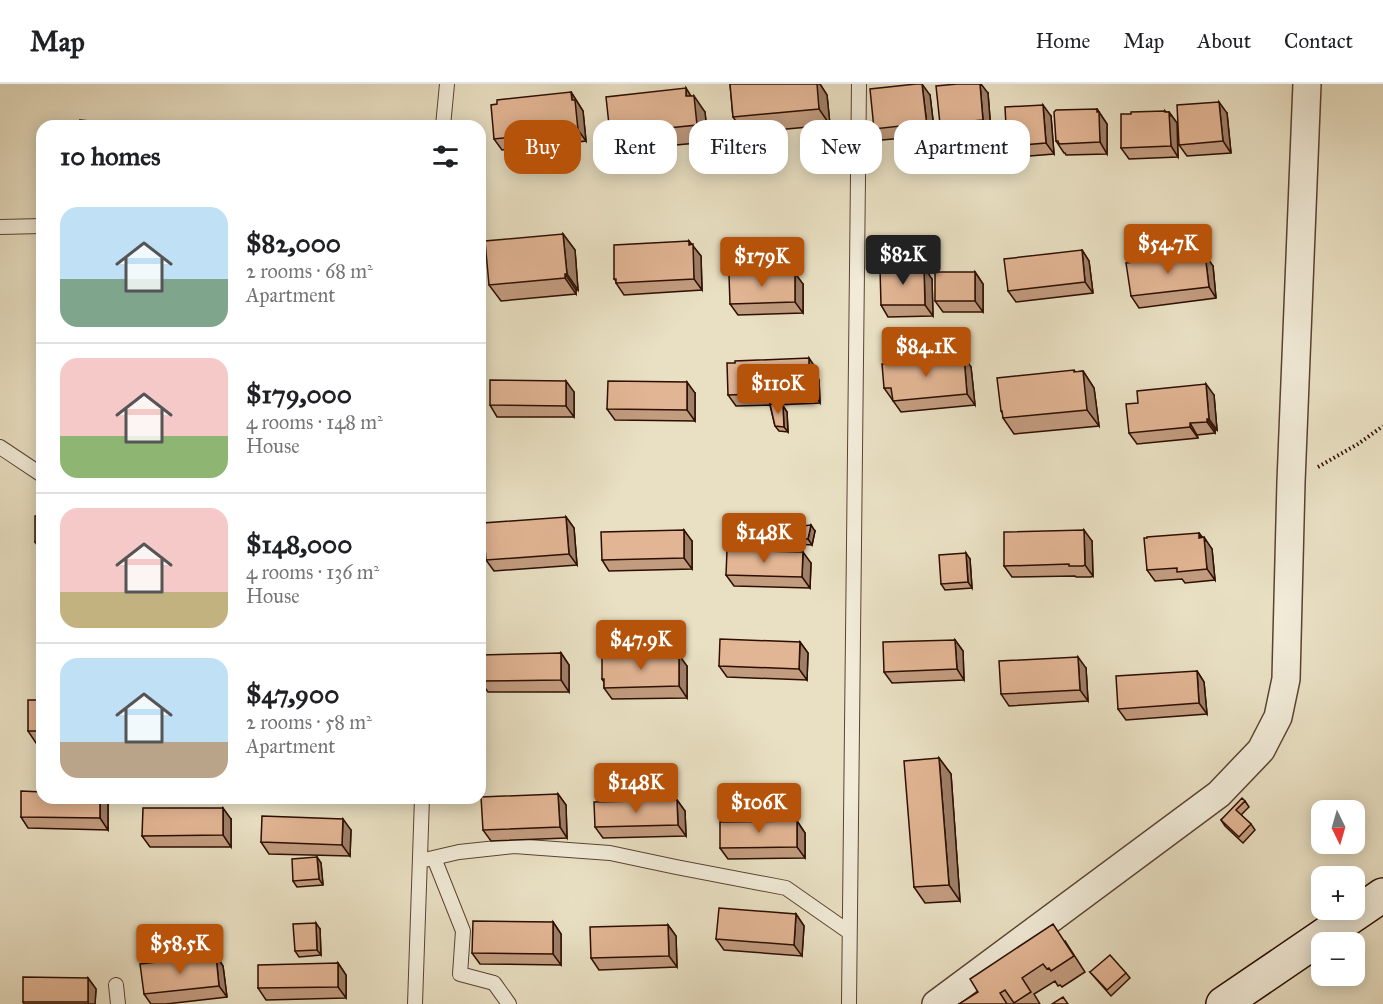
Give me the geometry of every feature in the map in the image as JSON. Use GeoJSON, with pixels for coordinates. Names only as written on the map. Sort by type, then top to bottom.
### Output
{"type":"FeatureCollection","features":[{"type":"Feature","properties":{"kind":"main road"},"geometry":{"type":"LineString","coordinates":[[1223,1004],[1383,894]]}},
{"type":"Feature","properties":{"kind":"street"},"geometry":{"type":"LineString","coordinates":[[936,1004],[1219,794],[1261,750],[1278,717],[1286,679],[1291,482],[1307,84]]}},
{"type":"Feature","properties":{"kind":"lane"},"geometry":{"type":"LineString","coordinates":[[444,120],[447,84]]}},
{"type":"Feature","properties":{"kind":"lane"},"geometry":{"type":"LineString","coordinates":[[849,1004],[859,84]]}},
{"type":"Feature","properties":{"kind":"lane"},"geometry":{"type":"LineString","coordinates":[[0,227],[36,226]]}},
{"type":"Feature","properties":{"kind":"lane"},"geometry":{"type":"LineString","coordinates":[[0,447],[36,471]]}},
{"type":"Feature","properties":{"kind":"lane"},"geometry":{"type":"LineString","coordinates":[[415,1004],[422,804]]}},
{"type":"Feature","properties":{"kind":"lane"},"geometry":{"type":"LineString","coordinates":[[420,861],[459,852],[514,846],[610,853],[786,888],[849,932]]}},
{"type":"Feature","properties":{"kind":"lane"},"geometry":{"type":"LineString","coordinates":[[434,858],[463,931],[460,974],[494,983],[509,1004]]}},
{"type":"Feature","properties":{"kind":"lane"},"geometry":{"type":"LineString","coordinates":[[116,985],[118,1004]]}},
{"type":"Feature","properties":{"kind":"path"},"geometry":{"type":"LineString","coordinates":[[1291,482],[1358,444],[1383,426]]}},
{"type":"Feature","properties":{"kind":"building"},"geometry":{"type":"Polygon","coordinates":[[[730,84],[817,84],[819,109],[733,117],[730,84]]]}},
{"type":"Feature","properties":{"kind":"building"},"geometry":{"type":"Polygon","coordinates":[[[922,84],[926,120],[894,120],[894,127],[882,128],[882,120],[873,120],[870,89],[922,84]]]}},
{"type":"Feature","properties":{"kind":"building"},"geometry":{"type":"Polygon","coordinates":[[[980,84],[983,120],[940,120],[936,86],[980,84]]]}},
{"type":"Feature","properties":{"kind":"building"},"geometry":{"type":"Polygon","coordinates":[[[686,88],[686,96],[694,96],[696,120],[689,120],[689,126],[677,127],[677,120],[608,120],[606,97],[686,88]]]}},
{"type":"Feature","properties":{"kind":"building"},"geometry":{"type":"Polygon","coordinates":[[[571,92],[572,100],[575,100],[577,120],[504,120],[504,138],[494,139],[491,105],[497,104],[497,100],[571,92]]]}},
{"type":"Feature","properties":{"kind":"building"},"geometry":{"type":"Polygon","coordinates":[[[1219,102],[1223,141],[1179,145],[1177,105],[1219,102]]]}},
{"type":"Feature","properties":{"kind":"building"},"geometry":{"type":"Polygon","coordinates":[[[1043,105],[1046,143],[1030,144],[1030,120],[1006,120],[1005,107],[1043,105]]]}},
{"type":"Feature","properties":{"kind":"building"},"geometry":{"type":"Polygon","coordinates":[[[1097,109],[1100,142],[1059,144],[1056,141],[1054,112],[1056,110],[1097,109]]]}},
{"type":"Feature","properties":{"kind":"building"},"geometry":{"type":"Polygon","coordinates":[[[1169,112],[1171,146],[1121,148],[1121,114],[1169,112]]]}},
{"type":"Feature","properties":{"kind":"building"},"geometry":{"type":"Polygon","coordinates":[[[563,234],[567,274],[565,278],[489,285],[486,241],[563,234]]]}},
{"type":"Feature","properties":{"kind":"building"},"geometry":{"type":"Polygon","coordinates":[[[689,241],[689,245],[693,244],[694,279],[616,283],[614,245],[689,241]]]}},
{"type":"Feature","properties":{"kind":"building"},"geometry":{"type":"Polygon","coordinates":[[[1082,250],[1085,282],[1008,291],[1004,259],[1082,250]]]}},
{"type":"Feature","properties":{"kind":"building"},"geometry":{"type":"Polygon","coordinates":[[[1205,254],[1209,287],[1131,296],[1126,263],[1205,254]]]}},
{"type":"Feature","properties":{"kind":"building"},"geometry":{"type":"Polygon","coordinates":[[[924,267],[925,305],[881,305],[880,268],[924,267]]]}},
{"type":"Feature","properties":{"kind":"building"},"geometry":{"type":"Polygon","coordinates":[[[935,272],[975,272],[975,301],[935,301],[935,272]]]}},
{"type":"Feature","properties":{"kind":"building"},"geometry":{"type":"Polygon","coordinates":[[[795,273],[795,302],[730,304],[729,275],[795,273]]]}},
{"type":"Feature","properties":{"kind":"building"},"geometry":{"type":"Polygon","coordinates":[[[964,356],[967,394],[893,401],[891,388],[884,388],[882,364],[964,356]]]}},
{"type":"Feature","properties":{"kind":"building"},"geometry":{"type":"Polygon","coordinates":[[[809,358],[812,392],[728,395],[727,363],[809,358]]]}},
{"type":"Feature","properties":{"kind":"building"},"geometry":{"type":"Polygon","coordinates":[[[1074,370],[1074,372],[1083,371],[1087,410],[1003,418],[997,378],[1074,370]]]}},
{"type":"Feature","properties":{"kind":"building"},"geometry":{"type":"Polygon","coordinates":[[[490,380],[566,381],[566,406],[490,405],[490,380]]]}},
{"type":"Feature","properties":{"kind":"building"},"geometry":{"type":"Polygon","coordinates":[[[608,381],[687,382],[687,410],[607,409],[608,381]]]}},
{"type":"Feature","properties":{"kind":"building"},"geometry":{"type":"Polygon","coordinates":[[[1206,384],[1209,419],[1207,422],[1190,423],[1190,427],[1129,433],[1126,404],[1138,403],[1137,391],[1206,384]]]}},
{"type":"Feature","properties":{"kind":"building"},"geometry":{"type":"Polygon","coordinates":[[[770,404],[783,406],[784,427],[775,426],[770,404]]]}},
{"type":"Feature","properties":{"kind":"building"},"geometry":{"type":"Polygon","coordinates":[[[35,516],[36,516],[36,542],[35,516]]]}},
{"type":"Feature","properties":{"kind":"building"},"geometry":{"type":"Polygon","coordinates":[[[566,517],[569,554],[486,560],[486,523],[566,517]]]}},
{"type":"Feature","properties":{"kind":"building"},"geometry":{"type":"Polygon","coordinates":[[[811,525],[808,539],[793,539],[793,527],[811,525]]]}},
{"type":"Feature","properties":{"kind":"building"},"geometry":{"type":"Polygon","coordinates":[[[763,527],[782,527],[782,537],[766,537],[763,527]]]}},
{"type":"Feature","properties":{"kind":"building"},"geometry":{"type":"Polygon","coordinates":[[[684,530],[684,558],[602,560],[601,532],[684,530]]]}},
{"type":"Feature","properties":{"kind":"building"},"geometry":{"type":"Polygon","coordinates":[[[1084,530],[1085,565],[1083,566],[1069,566],[1069,564],[1004,566],[1004,532],[1084,530]]]}},
{"type":"Feature","properties":{"kind":"building"},"geometry":{"type":"Polygon","coordinates":[[[1199,533],[1199,538],[1204,537],[1207,569],[1177,572],[1177,568],[1147,570],[1144,538],[1199,533]]]}},
{"type":"Feature","properties":{"kind":"building"},"geometry":{"type":"Polygon","coordinates":[[[727,550],[803,552],[802,577],[726,575],[727,550]]]}},
{"type":"Feature","properties":{"kind":"building"},"geometry":{"type":"Polygon","coordinates":[[[966,553],[968,582],[941,584],[939,555],[966,553]]]}},
{"type":"Feature","properties":{"kind":"building"},"geometry":{"type":"Polygon","coordinates":[[[720,639],[800,642],[799,669],[719,666],[720,639]]]}},
{"type":"Feature","properties":{"kind":"building"},"geometry":{"type":"Polygon","coordinates":[[[955,640],[957,669],[884,672],[883,642],[955,640]]]}},
{"type":"Feature","properties":{"kind":"building"},"geometry":{"type":"Polygon","coordinates":[[[561,653],[561,680],[486,681],[486,655],[561,653]]]}},
{"type":"Feature","properties":{"kind":"building"},"geometry":{"type":"Polygon","coordinates":[[[679,655],[679,686],[604,688],[602,656],[679,655]]]}},
{"type":"Feature","properties":{"kind":"building"},"geometry":{"type":"Polygon","coordinates":[[[1078,657],[1080,690],[1001,694],[999,661],[1078,657]]]}},
{"type":"Feature","properties":{"kind":"building"},"geometry":{"type":"Polygon","coordinates":[[[1197,671],[1199,703],[1118,709],[1116,676],[1197,671]]]}},
{"type":"Feature","properties":{"kind":"building"},"geometry":{"type":"Polygon","coordinates":[[[28,700],[36,700],[36,731],[28,731],[28,700]]]}},
{"type":"Feature","properties":{"kind":"building"},"geometry":{"type":"Polygon","coordinates":[[[939,758],[949,885],[914,887],[904,761],[939,758]]]}},
{"type":"Feature","properties":{"kind":"building"},"geometry":{"type":"Polygon","coordinates":[[[21,791],[36,792],[36,804],[100,804],[100,818],[21,817],[21,791]]]}},
{"type":"Feature","properties":{"kind":"building"},"geometry":{"type":"Polygon","coordinates":[[[558,794],[560,827],[483,830],[481,804],[486,804],[486,797],[558,794]]]}},
{"type":"Feature","properties":{"kind":"building"},"geometry":{"type":"Polygon","coordinates":[[[1242,798],[1245,801],[1236,810],[1251,824],[1239,837],[1221,820],[1242,798]]]}},
{"type":"Feature","properties":{"kind":"building"},"geometry":{"type":"Polygon","coordinates":[[[677,800],[678,825],[595,827],[594,802],[677,800]]]}},
{"type":"Feature","properties":{"kind":"building"},"geometry":{"type":"Polygon","coordinates":[[[143,808],[223,808],[223,835],[142,836],[143,808]]]}},
{"type":"Feature","properties":{"kind":"building"},"geometry":{"type":"Polygon","coordinates":[[[262,816],[343,819],[342,845],[261,842],[262,816]]]}},
{"type":"Feature","properties":{"kind":"building"},"geometry":{"type":"Polygon","coordinates":[[[797,821],[797,847],[720,848],[720,822],[797,821]]]}},
{"type":"Feature","properties":{"kind":"building"},"geometry":{"type":"Polygon","coordinates":[[[317,857],[319,879],[293,881],[292,859],[317,857]]]}},
{"type":"Feature","properties":{"kind":"building"},"geometry":{"type":"Polygon","coordinates":[[[719,908],[796,914],[794,945],[716,939],[719,908]]]}},
{"type":"Feature","properties":{"kind":"building"},"geometry":{"type":"Polygon","coordinates":[[[473,921],[553,922],[553,954],[472,953],[473,921]]]}},
{"type":"Feature","properties":{"kind":"building"},"geometry":{"type":"Polygon","coordinates":[[[316,923],[317,950],[295,951],[293,924],[316,923]]]}},
{"type":"Feature","properties":{"kind":"building"},"geometry":{"type":"Polygon","coordinates":[[[1053,924],[1074,956],[1051,971],[1043,964],[1022,978],[1031,992],[1014,1003],[1005,990],[1000,993],[1007,1004],[959,1004],[978,992],[970,979],[1053,924]]]}},
{"type":"Feature","properties":{"kind":"building"},"geometry":{"type":"Polygon","coordinates":[[[668,925],[669,956],[591,958],[590,927],[668,925]]]}},
{"type":"Feature","properties":{"kind":"building"},"geometry":{"type":"Polygon","coordinates":[[[200,932],[208,947],[184,959],[176,944],[200,932]]]}},
{"type":"Feature","properties":{"kind":"building"},"geometry":{"type":"Polygon","coordinates":[[[216,955],[219,986],[144,994],[140,964],[216,955]]]}},
{"type":"Feature","properties":{"kind":"building"},"geometry":{"type":"Polygon","coordinates":[[[1110,955],[1126,973],[1107,990],[1090,972],[1110,955]]]}},
{"type":"Feature","properties":{"kind":"building"},"geometry":{"type":"Polygon","coordinates":[[[338,963],[338,987],[258,988],[258,965],[338,963]]]}},
{"type":"Feature","properties":{"kind":"building"},"geometry":{"type":"Polygon","coordinates":[[[23,977],[88,978],[88,1002],[23,1002],[23,977]]]}},
{"type":"Feature","properties":{"kind":"building"},"geometry":{"type":"Polygon","coordinates":[[[1063,997],[1068,1004],[1052,1004],[1063,997]]]}}]}
